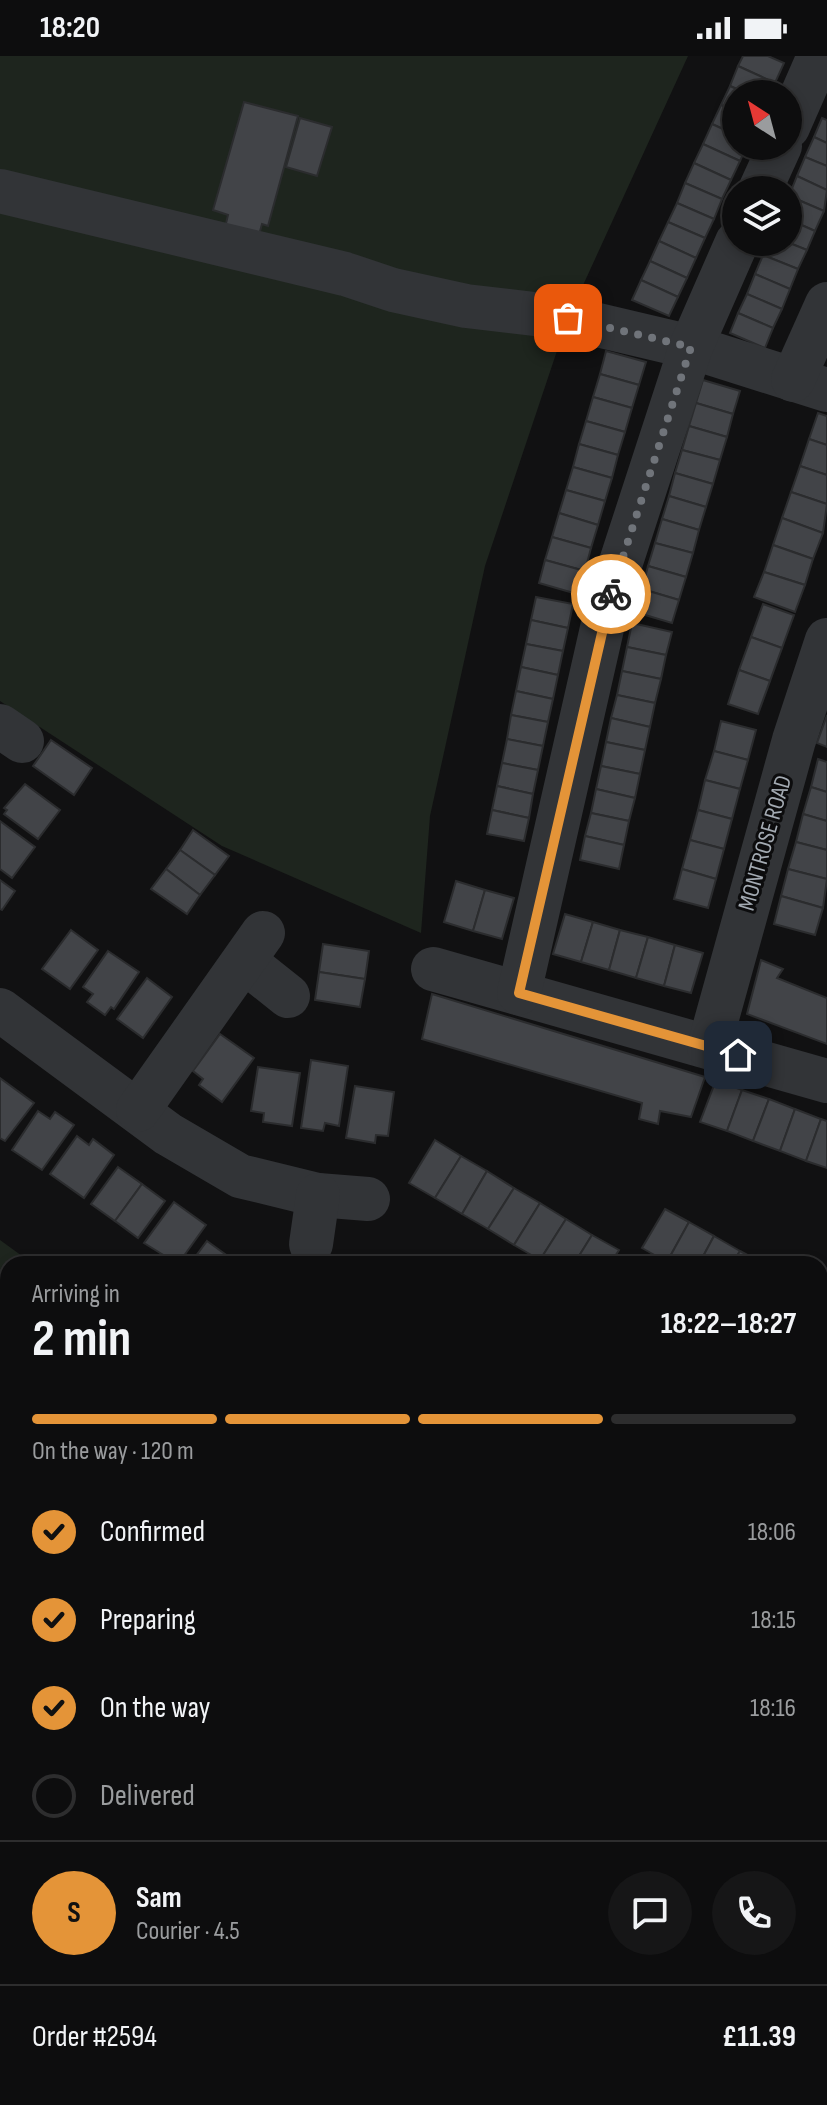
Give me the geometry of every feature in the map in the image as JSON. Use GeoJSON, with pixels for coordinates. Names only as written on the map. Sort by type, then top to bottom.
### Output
{"type":"FeatureCollection","features":[{"type":"Feature","properties":{"kind":"street"},"geometry":{"type":"LineString","coordinates":[[802,95],[819,56]]}},
{"type":"Feature","properties":{"kind":"street"},"geometry":{"type":"LineString","coordinates":[[0,191],[345,274],[393,290],[466,306],[568,318],[691,347],[810,385],[827,304]]}},
{"type":"Feature","properties":{"kind":"street"},"geometry":{"type":"LineString","coordinates":[[519,993],[608,602],[691,347],[731,256]]}},
{"type":"Feature","properties":{"kind":"street","name":"MONTROSE ROAD"},"geometry":{"type":"LineString","coordinates":[[709,1047],[794,740],[827,640]]}},
{"type":"Feature","properties":{"kind":"street"},"geometry":{"type":"LineString","coordinates":[[138,1110],[253,947],[288,996]]}},
{"type":"Feature","properties":{"kind":"street"},"geometry":{"type":"LineString","coordinates":[[433,969],[827,1081]]}},
{"type":"Feature","properties":{"kind":"street"},"geometry":{"type":"LineString","coordinates":[[0,1010],[206,1158],[240,1176],[318,1195],[368,1199]]}},
{"type":"Feature","properties":{"kind":"street"},"geometry":{"type":"LineString","coordinates":[[311,1244],[318,1195]]}},
{"type":"Feature","properties":{"kind":"shaded area"},"geometry":{"type":"Polygon","coordinates":[[[0,56],[688,56],[568,318],[485,566],[430,816],[421,933],[222,846],[0,701],[0,56]]]}},
{"type":"Feature","properties":{"kind":"shaded area"},"geometry":{"type":"Polygon","coordinates":[[[0,1240],[22,1256],[0,1256],[0,1240]]]}},
{"type":"Feature","properties":{"kind":"building"},"geometry":{"type":"Polygon","coordinates":[[[743,56],[768,56],[784,63],[776,80],[768,80],[738,66],[743,56]]]}},
{"type":"Feature","properties":{"kind":"building"},"geometry":{"type":"Polygon","coordinates":[[[738,66],[768,80],[732,80],[738,66]]]}},
{"type":"Feature","properties":{"kind":"building"},"geometry":{"type":"Polygon","coordinates":[[[244,102],[298,116],[268,226],[262,224],[256,246],[223,236],[228,215],[213,210],[244,102]]]}},
{"type":"Feature","properties":{"kind":"building"},"geometry":{"type":"Polygon","coordinates":[[[721,105],[722,105],[722,129],[712,124],[721,105]]]}},
{"type":"Feature","properties":{"kind":"building"},"geometry":{"type":"Polygon","coordinates":[[[300,118],[332,127],[317,176],[286,167],[300,118]]]}},
{"type":"Feature","properties":{"kind":"building"},"geometry":{"type":"Polygon","coordinates":[[[822,118],[827,120],[827,143],[814,137],[822,118]]]}},
{"type":"Feature","properties":{"kind":"building"},"geometry":{"type":"Polygon","coordinates":[[[712,124],[722,129],[722,153],[703,144],[712,124]]]}},
{"type":"Feature","properties":{"kind":"building"},"geometry":{"type":"Polygon","coordinates":[[[814,137],[827,143],[827,166],[805,157],[814,137]]]}},
{"type":"Feature","properties":{"kind":"building"},"geometry":{"type":"Polygon","coordinates":[[[703,144],[722,153],[722,160],[740,161],[733,176],[722,176],[694,163],[703,144]]]}},
{"type":"Feature","properties":{"kind":"building"},"geometry":{"type":"Polygon","coordinates":[[[805,157],[827,166],[827,190],[802,176],[797,176],[805,157]]]}},
{"type":"Feature","properties":{"kind":"building"},"geometry":{"type":"Polygon","coordinates":[[[694,163],[722,176],[722,199],[685,183],[694,163]]]}},
{"type":"Feature","properties":{"kind":"building"},"geometry":{"type":"Polygon","coordinates":[[[802,178],[827,190],[824,211],[802,202],[802,178]]]}},
{"type":"Feature","properties":{"kind":"building"},"geometry":{"type":"Polygon","coordinates":[[[685,183],[722,199],[714,219],[677,203],[685,183]]]}},
{"type":"Feature","properties":{"kind":"building"},"geometry":{"type":"Polygon","coordinates":[[[802,202],[824,211],[815,231],[802,225],[802,202]]]}},
{"type":"Feature","properties":{"kind":"building"},"geometry":{"type":"Polygon","coordinates":[[[677,203],[714,219],[705,238],[668,222],[677,203]]]}},
{"type":"Feature","properties":{"kind":"building"},"geometry":{"type":"Polygon","coordinates":[[[668,222],[705,238],[696,258],[659,241],[668,222]]]}},
{"type":"Feature","properties":{"kind":"building"},"geometry":{"type":"Polygon","coordinates":[[[802,225],[815,231],[807,250],[802,248],[802,225]]]}},
{"type":"Feature","properties":{"kind":"building"},"geometry":{"type":"Polygon","coordinates":[[[659,241],[696,258],[687,278],[650,261],[659,241]]]}},
{"type":"Feature","properties":{"kind":"building"},"geometry":{"type":"Polygon","coordinates":[[[802,248],[807,250],[798,269],[766,256],[802,256],[802,248]]]}},
{"type":"Feature","properties":{"kind":"building"},"geometry":{"type":"Polygon","coordinates":[[[763,256],[798,269],[790,289],[755,274],[763,256]]]}},
{"type":"Feature","properties":{"kind":"building"},"geometry":{"type":"Polygon","coordinates":[[[650,261],[687,278],[678,297],[641,280],[650,261]]]}},
{"type":"Feature","properties":{"kind":"building"},"geometry":{"type":"Polygon","coordinates":[[[755,274],[790,289],[782,309],[747,294],[755,274]]]}},
{"type":"Feature","properties":{"kind":"building"},"geometry":{"type":"Polygon","coordinates":[[[641,280],[678,297],[669,316],[632,300],[641,280]]]}},
{"type":"Feature","properties":{"kind":"building"},"geometry":{"type":"Polygon","coordinates":[[[747,294],[782,309],[773,328],[738,313],[747,294]]]}},
{"type":"Feature","properties":{"kind":"building"},"geometry":{"type":"Polygon","coordinates":[[[738,313],[773,328],[765,348],[730,333],[738,313]]]}},
{"type":"Feature","properties":{"kind":"building"},"geometry":{"type":"Polygon","coordinates":[[[606,351],[646,362],[639,385],[600,374],[606,351]]]}},
{"type":"Feature","properties":{"kind":"building"},"geometry":{"type":"Polygon","coordinates":[[[600,374],[639,385],[632,408],[593,397],[600,374]]]}},
{"type":"Feature","properties":{"kind":"building"},"geometry":{"type":"Polygon","coordinates":[[[703,380],[740,391],[733,414],[696,403],[703,380]]]}},
{"type":"Feature","properties":{"kind":"building"},"geometry":{"type":"Polygon","coordinates":[[[593,397],[632,408],[625,432],[586,421],[593,397]]]}},
{"type":"Feature","properties":{"kind":"building"},"geometry":{"type":"Polygon","coordinates":[[[696,403],[733,414],[727,437],[689,426],[696,403]]]}},
{"type":"Feature","properties":{"kind":"building"},"geometry":{"type":"Polygon","coordinates":[[[818,413],[827,416],[827,445],[809,439],[818,413]]]}},
{"type":"Feature","properties":{"kind":"building"},"geometry":{"type":"Polygon","coordinates":[[[586,421],[625,432],[618,455],[579,444],[586,421]]]}},
{"type":"Feature","properties":{"kind":"building"},"geometry":{"type":"Polygon","coordinates":[[[689,426],[727,437],[720,460],[682,450],[689,426]]]}},
{"type":"Feature","properties":{"kind":"building"},"geometry":{"type":"Polygon","coordinates":[[[809,439],[827,445],[827,475],[800,466],[809,439]]]}},
{"type":"Feature","properties":{"kind":"building"},"geometry":{"type":"Polygon","coordinates":[[[579,444],[618,455],[612,478],[573,467],[579,444]]]}},
{"type":"Feature","properties":{"kind":"building"},"geometry":{"type":"Polygon","coordinates":[[[682,450],[720,460],[713,484],[675,473],[682,450]]]}},
{"type":"Feature","properties":{"kind":"building"},"geometry":{"type":"Polygon","coordinates":[[[800,466],[827,475],[827,504],[791,492],[800,466]]]}},
{"type":"Feature","properties":{"kind":"building"},"geometry":{"type":"Polygon","coordinates":[[[573,467],[612,478],[605,501],[566,490],[573,467]]]}},
{"type":"Feature","properties":{"kind":"building"},"geometry":{"type":"Polygon","coordinates":[[[675,473],[713,484],[706,507],[669,496],[675,473]]]}},
{"type":"Feature","properties":{"kind":"building"},"geometry":{"type":"Polygon","coordinates":[[[566,490],[605,501],[598,525],[559,513],[566,490]]]}},
{"type":"Feature","properties":{"kind":"building"},"geometry":{"type":"Polygon","coordinates":[[[791,492],[827,504],[823,533],[782,518],[791,492]]]}},
{"type":"Feature","properties":{"kind":"building"},"geometry":{"type":"Polygon","coordinates":[[[669,496],[706,507],[699,530],[662,519],[669,496]]]}},
{"type":"Feature","properties":{"kind":"building"},"geometry":{"type":"Polygon","coordinates":[[[559,513],[598,525],[591,548],[552,537],[559,513]]]}},
{"type":"Feature","properties":{"kind":"building"},"geometry":{"type":"Polygon","coordinates":[[[782,518],[823,533],[813,559],[773,545],[782,518]]]}},
{"type":"Feature","properties":{"kind":"building"},"geometry":{"type":"Polygon","coordinates":[[[662,519],[699,530],[693,553],[655,543],[662,519]]]}},
{"type":"Feature","properties":{"kind":"building"},"geometry":{"type":"Polygon","coordinates":[[[552,537],[591,548],[585,571],[545,560],[552,537]]]}},
{"type":"Feature","properties":{"kind":"building"},"geometry":{"type":"Polygon","coordinates":[[[655,543],[693,553],[686,577],[648,566],[655,543]]]}},
{"type":"Feature","properties":{"kind":"building"},"geometry":{"type":"Polygon","coordinates":[[[773,545],[813,559],[805,585],[764,572],[773,545]]]}},
{"type":"Feature","properties":{"kind":"building"},"geometry":{"type":"Polygon","coordinates":[[[545,560],[585,571],[577,594],[539,583],[545,560]]]}},
{"type":"Feature","properties":{"kind":"building"},"geometry":{"type":"Polygon","coordinates":[[[648,566],[686,577],[679,600],[642,589],[648,566]]]}},
{"type":"Feature","properties":{"kind":"building"},"geometry":{"type":"Polygon","coordinates":[[[764,572],[805,585],[795,612],[754,597],[764,572]]]}},
{"type":"Feature","properties":{"kind":"building"},"geometry":{"type":"Polygon","coordinates":[[[642,589],[679,600],[672,623],[635,612],[642,589]]]}},
{"type":"Feature","properties":{"kind":"building"},"geometry":{"type":"Polygon","coordinates":[[[536,597],[573,604],[568,628],[531,620],[536,597]]]}},
{"type":"Feature","properties":{"kind":"building"},"geometry":{"type":"Polygon","coordinates":[[[763,604],[794,615],[782,648],[751,637],[763,604]]]}},
{"type":"Feature","properties":{"kind":"building"},"geometry":{"type":"Polygon","coordinates":[[[531,620],[568,628],[563,651],[526,644],[531,620]]]}},
{"type":"Feature","properties":{"kind":"building"},"geometry":{"type":"Polygon","coordinates":[[[632,623],[672,632],[666,655],[627,647],[632,623]]]}},
{"type":"Feature","properties":{"kind":"building"},"geometry":{"type":"Polygon","coordinates":[[[751,637],[782,648],[770,681],[739,670],[751,637]]]}},
{"type":"Feature","properties":{"kind":"building"},"geometry":{"type":"Polygon","coordinates":[[[526,644],[563,651],[558,675],[521,667],[526,644]]]}},
{"type":"Feature","properties":{"kind":"building"},"geometry":{"type":"Polygon","coordinates":[[[627,647],[666,655],[661,679],[622,671],[627,647]]]}},
{"type":"Feature","properties":{"kind":"building"},"geometry":{"type":"Polygon","coordinates":[[[521,667],[558,675],[553,699],[516,691],[521,667]]]}},
{"type":"Feature","properties":{"kind":"building"},"geometry":{"type":"Polygon","coordinates":[[[739,670],[770,681],[758,714],[728,704],[739,670]]]}},
{"type":"Feature","properties":{"kind":"building"},"geometry":{"type":"Polygon","coordinates":[[[622,671],[661,679],[655,703],[617,695],[622,671]]]}},
{"type":"Feature","properties":{"kind":"building"},"geometry":{"type":"Polygon","coordinates":[[[516,691],[553,699],[548,722],[511,715],[516,691]]]}},
{"type":"Feature","properties":{"kind":"building"},"geometry":{"type":"Polygon","coordinates":[[[617,695],[655,703],[650,727],[611,718],[617,695]]]}},
{"type":"Feature","properties":{"kind":"building"},"geometry":{"type":"Polygon","coordinates":[[[511,715],[548,722],[543,746],[507,739],[511,715]]]}},
{"type":"Feature","properties":{"kind":"building"},"geometry":{"type":"Polygon","coordinates":[[[827,715],[827,747],[817,743],[827,715]]]}},
{"type":"Feature","properties":{"kind":"building"},"geometry":{"type":"Polygon","coordinates":[[[611,718],[650,727],[645,750],[606,742],[611,718]]]}},
{"type":"Feature","properties":{"kind":"building"},"geometry":{"type":"Polygon","coordinates":[[[721,721],[756,730],[748,760],[714,751],[721,721]]]}},
{"type":"Feature","properties":{"kind":"building"},"geometry":{"type":"Polygon","coordinates":[[[507,739],[543,746],[538,770],[502,763],[507,739]]]}},
{"type":"Feature","properties":{"kind":"building"},"geometry":{"type":"Polygon","coordinates":[[[51,740],[92,768],[74,795],[33,766],[51,740]]]}},
{"type":"Feature","properties":{"kind":"building"},"geometry":{"type":"Polygon","coordinates":[[[606,742],[645,750],[640,774],[601,766],[606,742]]]}},
{"type":"Feature","properties":{"kind":"building"},"geometry":{"type":"Polygon","coordinates":[[[714,751],[748,760],[740,789],[705,780],[714,751]]]}},
{"type":"Feature","properties":{"kind":"building"},"geometry":{"type":"Polygon","coordinates":[[[818,759],[827,762],[827,792],[811,787],[818,759]]]}},
{"type":"Feature","properties":{"kind":"building"},"geometry":{"type":"Polygon","coordinates":[[[502,763],[538,770],[533,794],[497,786],[502,763]]]}},
{"type":"Feature","properties":{"kind":"building"},"geometry":{"type":"Polygon","coordinates":[[[601,766],[640,774],[635,798],[596,789],[601,766]]]}},
{"type":"Feature","properties":{"kind":"building"},"geometry":{"type":"Polygon","coordinates":[[[705,780],[740,789],[732,819],[698,810],[705,780]]]}},
{"type":"Feature","properties":{"kind":"building"},"geometry":{"type":"Polygon","coordinates":[[[25,784],[60,810],[38,839],[4,814],[7,810],[4,808],[25,784]]]}},
{"type":"Feature","properties":{"kind":"building"},"geometry":{"type":"Polygon","coordinates":[[[497,786],[533,794],[529,818],[492,810],[497,786]]]}},
{"type":"Feature","properties":{"kind":"building"},"geometry":{"type":"Polygon","coordinates":[[[811,787],[827,792],[827,821],[803,814],[811,787]]]}},
{"type":"Feature","properties":{"kind":"building"},"geometry":{"type":"Polygon","coordinates":[[[596,789],[635,798],[629,821],[591,813],[596,789]]]}},
{"type":"Feature","properties":{"kind":"building"},"geometry":{"type":"Polygon","coordinates":[[[492,810],[529,818],[524,841],[487,834],[492,810]]]}},
{"type":"Feature","properties":{"kind":"building"},"geometry":{"type":"Polygon","coordinates":[[[698,810],[732,819],[724,849],[690,840],[698,810]]]}},
{"type":"Feature","properties":{"kind":"building"},"geometry":{"type":"Polygon","coordinates":[[[591,813],[629,821],[624,845],[585,836],[591,813]]]}},
{"type":"Feature","properties":{"kind":"building"},"geometry":{"type":"Polygon","coordinates":[[[803,814],[827,821],[827,850],[796,842],[803,814]]]}},
{"type":"Feature","properties":{"kind":"building"},"geometry":{"type":"Polygon","coordinates":[[[0,821],[35,847],[12,878],[0,869],[0,821]]]}},
{"type":"Feature","properties":{"kind":"building"},"geometry":{"type":"Polygon","coordinates":[[[193,830],[229,856],[215,875],[180,850],[193,830]]]}},
{"type":"Feature","properties":{"kind":"building"},"geometry":{"type":"Polygon","coordinates":[[[585,836],[624,845],[619,869],[580,860],[585,836]]]}},
{"type":"Feature","properties":{"kind":"building"},"geometry":{"type":"Polygon","coordinates":[[[690,840],[724,849],[716,879],[682,869],[690,840]]]}},
{"type":"Feature","properties":{"kind":"building"},"geometry":{"type":"Polygon","coordinates":[[[796,842],[827,850],[827,879],[788,869],[796,842]]]}},
{"type":"Feature","properties":{"kind":"building"},"geometry":{"type":"Polygon","coordinates":[[[180,850],[215,875],[200,895],[166,869],[180,850]]]}},
{"type":"Feature","properties":{"kind":"building"},"geometry":{"type":"Polygon","coordinates":[[[166,869],[200,895],[187,914],[151,889],[166,869]]]}},
{"type":"Feature","properties":{"kind":"building"},"geometry":{"type":"Polygon","coordinates":[[[682,869],[716,879],[708,908],[674,899],[682,869]]]}},
{"type":"Feature","properties":{"kind":"building"},"geometry":{"type":"Polygon","coordinates":[[[788,869],[827,879],[823,908],[781,896],[788,869]]]}},
{"type":"Feature","properties":{"kind":"building"},"geometry":{"type":"Polygon","coordinates":[[[0,880],[15,891],[2,910],[0,909],[0,880]]]}},
{"type":"Feature","properties":{"kind":"building"},"geometry":{"type":"Polygon","coordinates":[[[456,881],[485,890],[473,931],[444,922],[456,881]]]}},
{"type":"Feature","properties":{"kind":"building"},"geometry":{"type":"Polygon","coordinates":[[[485,890],[514,898],[502,939],[473,931],[485,890]]]}},
{"type":"Feature","properties":{"kind":"building"},"geometry":{"type":"Polygon","coordinates":[[[781,896],[823,908],[815,935],[774,924],[781,896]]]}},
{"type":"Feature","properties":{"kind":"building"},"geometry":{"type":"Polygon","coordinates":[[[565,914],[593,922],[581,962],[553,954],[565,914]]]}},
{"type":"Feature","properties":{"kind":"building"},"geometry":{"type":"Polygon","coordinates":[[[593,922],[620,930],[609,970],[581,962],[593,922]]]}},
{"type":"Feature","properties":{"kind":"building"},"geometry":{"type":"Polygon","coordinates":[[[71,930],[98,950],[70,989],[42,969],[71,930]]]}},
{"type":"Feature","properties":{"kind":"building"},"geometry":{"type":"Polygon","coordinates":[[[620,930],[648,937],[636,978],[609,970],[620,930]]]}},
{"type":"Feature","properties":{"kind":"building"},"geometry":{"type":"Polygon","coordinates":[[[648,937],[675,945],[664,986],[636,978],[648,937]]]}},
{"type":"Feature","properties":{"kind":"building"},"geometry":{"type":"Polygon","coordinates":[[[323,944],[369,951],[365,979],[319,972],[323,944]]]}},
{"type":"Feature","properties":{"kind":"building"},"geometry":{"type":"Polygon","coordinates":[[[675,945],[703,953],[691,993],[664,986],[675,945]]]}},
{"type":"Feature","properties":{"kind":"building"},"geometry":{"type":"Polygon","coordinates":[[[108,951],[139,972],[114,1009],[111,1007],[105,1015],[87,1002],[93,994],[83,987],[108,951]]]}},
{"type":"Feature","properties":{"kind":"building"},"geometry":{"type":"Polygon","coordinates":[[[761,960],[783,969],[777,978],[827,998],[827,1044],[747,1014],[761,960]]]}},
{"type":"Feature","properties":{"kind":"building"},"geometry":{"type":"Polygon","coordinates":[[[319,972],[365,979],[360,1007],[315,1000],[319,972]]]}},
{"type":"Feature","properties":{"kind":"building"},"geometry":{"type":"Polygon","coordinates":[[[147,978],[172,997],[143,1038],[117,1019],[147,978]]]}},
{"type":"Feature","properties":{"kind":"building"},"geometry":{"type":"Polygon","coordinates":[[[432,994],[705,1077],[691,1117],[660,1111],[658,1124],[639,1119],[642,1103],[422,1039],[432,994]]]}},
{"type":"Feature","properties":{"kind":"building"},"geometry":{"type":"Polygon","coordinates":[[[220,1034],[254,1058],[222,1102],[199,1085],[203,1079],[193,1071],[220,1034]]]}},
{"type":"Feature","properties":{"kind":"building"},"geometry":{"type":"Polygon","coordinates":[[[311,1060],[348,1066],[339,1126],[325,1123],[323,1131],[301,1128],[311,1060]]]}},
{"type":"Feature","properties":{"kind":"building"},"geometry":{"type":"Polygon","coordinates":[[[258,1067],[300,1073],[292,1126],[263,1122],[264,1113],[251,1111],[258,1067]]]}},
{"type":"Feature","properties":{"kind":"building"},"geometry":{"type":"Polygon","coordinates":[[[0,1078],[34,1103],[5,1141],[0,1138],[0,1078]]]}},
{"type":"Feature","properties":{"kind":"building"},"geometry":{"type":"Polygon","coordinates":[[[716,1080],[742,1090],[727,1131],[700,1122],[716,1080]]]}},
{"type":"Feature","properties":{"kind":"building"},"geometry":{"type":"Polygon","coordinates":[[[355,1086],[394,1092],[388,1136],[376,1135],[375,1143],[346,1138],[355,1086]]]}},
{"type":"Feature","properties":{"kind":"building"},"geometry":{"type":"Polygon","coordinates":[[[742,1090],[769,1099],[753,1141],[727,1131],[742,1090]]]}},
{"type":"Feature","properties":{"kind":"building"},"geometry":{"type":"Polygon","coordinates":[[[769,1099],[795,1109],[780,1151],[753,1141],[769,1099]]]}},
{"type":"Feature","properties":{"kind":"building"},"geometry":{"type":"Polygon","coordinates":[[[795,1109],[821,1119],[806,1161],[780,1151],[795,1109]]]}},
{"type":"Feature","properties":{"kind":"building"},"geometry":{"type":"Polygon","coordinates":[[[38,1111],[50,1119],[55,1112],[74,1125],[42,1170],[12,1150],[38,1111]]]}},
{"type":"Feature","properties":{"kind":"building"},"geometry":{"type":"Polygon","coordinates":[[[821,1119],[827,1121],[827,1168],[806,1161],[821,1119]]]}},
{"type":"Feature","properties":{"kind":"building"},"geometry":{"type":"Polygon","coordinates":[[[77,1136],[89,1145],[93,1139],[114,1155],[84,1198],[50,1174],[77,1136]]]}},
{"type":"Feature","properties":{"kind":"building"},"geometry":{"type":"Polygon","coordinates":[[[435,1140],[461,1156],[435,1198],[409,1183],[435,1140]]]}},
{"type":"Feature","properties":{"kind":"building"},"geometry":{"type":"Polygon","coordinates":[[[461,1156],[487,1171],[462,1214],[435,1198],[461,1156]]]}},
{"type":"Feature","properties":{"kind":"building"},"geometry":{"type":"Polygon","coordinates":[[[118,1167],[142,1184],[115,1221],[91,1204],[118,1167]]]}},
{"type":"Feature","properties":{"kind":"building"},"geometry":{"type":"Polygon","coordinates":[[[487,1171],[514,1188],[488,1229],[462,1214],[487,1171]]]}},
{"type":"Feature","properties":{"kind":"building"},"geometry":{"type":"Polygon","coordinates":[[[142,1184],[165,1201],[138,1238],[115,1221],[142,1184]]]}},
{"type":"Feature","properties":{"kind":"building"},"geometry":{"type":"Polygon","coordinates":[[[514,1188],[540,1203],[514,1245],[488,1229],[514,1188]]]}},
{"type":"Feature","properties":{"kind":"building"},"geometry":{"type":"Polygon","coordinates":[[[174,1202],[206,1225],[184,1256],[165,1256],[144,1243],[174,1202]]]}},
{"type":"Feature","properties":{"kind":"building"},"geometry":{"type":"Polygon","coordinates":[[[540,1203],[566,1219],[543,1256],[533,1256],[514,1245],[540,1203]]]}},
{"type":"Feature","properties":{"kind":"building"},"geometry":{"type":"Polygon","coordinates":[[[665,1209],[689,1222],[670,1256],[656,1256],[642,1248],[665,1209]]]}},
{"type":"Feature","properties":{"kind":"building"},"geometry":{"type":"Polygon","coordinates":[[[566,1219],[592,1235],[579,1256],[543,1256],[566,1219]]]}},
{"type":"Feature","properties":{"kind":"building"},"geometry":{"type":"Polygon","coordinates":[[[689,1222],[714,1236],[703,1256],[670,1256],[689,1222]]]}},
{"type":"Feature","properties":{"kind":"building"},"geometry":{"type":"Polygon","coordinates":[[[592,1235],[619,1250],[615,1256],[579,1256],[592,1235]]]}},
{"type":"Feature","properties":{"kind":"building"},"geometry":{"type":"Polygon","coordinates":[[[714,1236],[740,1251],[737,1256],[703,1256],[714,1236]]]}},
{"type":"Feature","properties":{"kind":"building"},"geometry":{"type":"Polygon","coordinates":[[[207,1241],[228,1256],[196,1256],[207,1241]]]}},
{"type":"Feature","properties":{"kind":"way so far"},"geometry":{"type":"LineString","coordinates":[[568,318],[691,347],[611,594]]}},
{"type":"Feature","properties":{"kind":"route"},"geometry":{"type":"LineString","coordinates":[[611,594],[519,993],[738,1055]]}}]}
